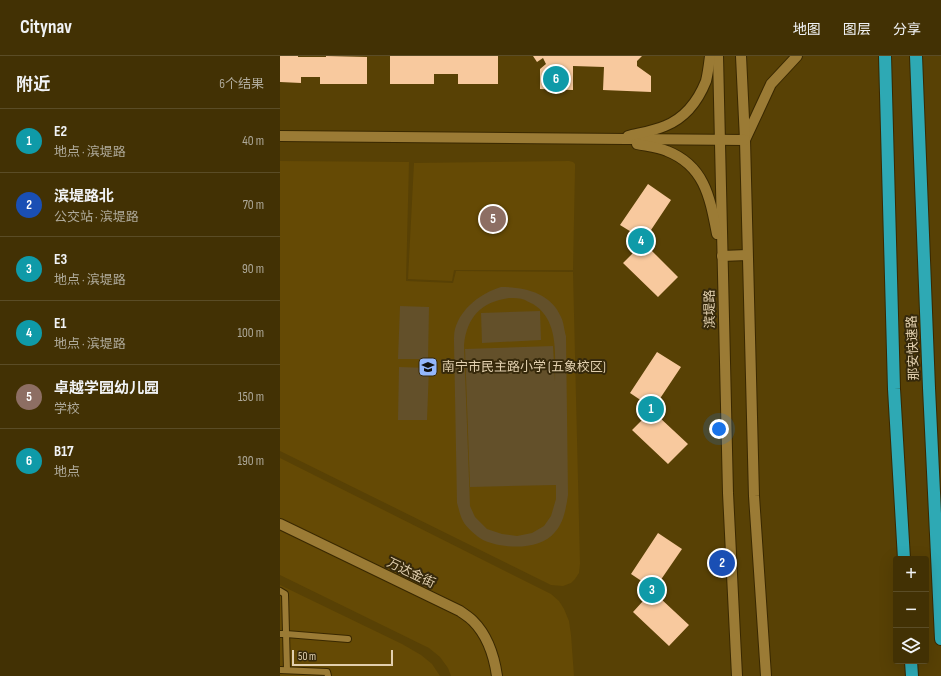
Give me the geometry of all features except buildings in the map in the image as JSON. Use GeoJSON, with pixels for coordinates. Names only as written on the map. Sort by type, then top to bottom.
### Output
{"type":"FeatureCollection","features":[{"type":"Feature","properties":{"kind":"highway","name":"那安快速路"},"geometry":{"type":"LineString","coordinates":[[885,56],[894,389],[904,556]]}},
{"type":"Feature","properties":{"kind":"highway","name":"那安快速路"},"geometry":{"type":"LineString","coordinates":[[916,56],[929,388],[941,639]]}},
{"type":"Feature","properties":{"kind":"highway"},"geometry":{"type":"LineString","coordinates":[[911,664],[912,676]]}},
{"type":"Feature","properties":{"kind":"street"},"geometry":{"type":"LineString","coordinates":[[616,139],[664,126],[678,119],[690,108],[699,94],[706,80],[710,56]]}},
{"type":"Feature","properties":{"kind":"street","name":"滨堤路"},"geometry":{"type":"LineString","coordinates":[[718,56],[730,562],[737,676]]}},
{"type":"Feature","properties":{"kind":"street"},"geometry":{"type":"LineString","coordinates":[[741,56],[745,140],[754,496],[766,676]]}},
{"type":"Feature","properties":{"kind":"street"},"geometry":{"type":"LineString","coordinates":[[745,140],[771,84],[797,56]]}},
{"type":"Feature","properties":{"kind":"street"},"geometry":{"type":"LineString","coordinates":[[280,136],[745,140]]}},
{"type":"Feature","properties":{"kind":"street"},"geometry":{"type":"LineString","coordinates":[[616,139],[666,150],[683,159],[694,169],[703,183],[710,202],[722,256],[747,255]]}},
{"type":"Feature","properties":{"kind":"street","name":"万达金街"},"geometry":{"type":"LineString","coordinates":[[280,524],[460,611],[473,621],[484,636],[493,654],[498,676]]}},
{"type":"Feature","properties":{"kind":"lane"},"geometry":{"type":"LineString","coordinates":[[280,591],[285,594],[283,670],[327,672],[328,676]]}},
{"type":"Feature","properties":{"kind":"lane"},"geometry":{"type":"LineString","coordinates":[[283,634],[348,639]]}},
{"type":"Feature","properties":{"kind":"shaded area","name":"南宁市民主路小学 (五象校区)"},"geometry":{"type":"Polygon","coordinates":[[[280,161],[409,162],[406,281],[453,283],[456,271],[573,272],[580,564],[579,573],[571,583],[563,586],[551,585],[280,451],[280,161]]]}},
{"type":"Feature","properties":{"kind":"shaded area"},"geometry":{"type":"Polygon","coordinates":[[[569,161],[575,164],[573,270],[454,270],[452,281],[408,279],[414,163],[569,161]]]}},
{"type":"Feature","properties":{"kind":"shaded area"},"geometry":{"type":"Polygon","coordinates":[[[501,287],[519,288],[544,297],[557,309],[562,319],[566,336],[568,495],[563,519],[558,528],[548,538],[540,543],[531,545],[501,545],[483,540],[464,523],[457,503],[455,331],[458,321],[467,308],[479,297],[501,287]],[[509,298],[491,303],[477,312],[468,326],[464,345],[470,506],[475,517],[487,529],[502,534],[517,536],[532,533],[544,526],[551,516],[556,499],[556,485],[470,487],[465,349],[553,346],[555,381],[554,338],[547,319],[533,304],[523,299],[509,298]]]}},
{"type":"Feature","properties":{"kind":"shaded area"},"geometry":{"type":"Polygon","coordinates":[[[400,306],[429,307],[428,359],[398,359],[400,306]]]}},
{"type":"Feature","properties":{"kind":"shaded area"},"geometry":{"type":"Polygon","coordinates":[[[540,311],[541,340],[482,343],[481,313],[540,311]]]}},
{"type":"Feature","properties":{"kind":"shaded area"},"geometry":{"type":"Polygon","coordinates":[[[399,367],[429,368],[427,420],[398,420],[399,367]]]}},
{"type":"Feature","properties":{"kind":"shaded area"},"geometry":{"type":"Polygon","coordinates":[[[280,458],[551,594],[559,601],[569,621],[574,676],[451,676],[448,668],[440,657],[429,648],[280,575],[280,458]]]}},
{"type":"Feature","properties":{"kind":"shaded area"},"geometry":{"type":"Polygon","coordinates":[[[280,585],[402,644],[421,655],[432,664],[440,676],[280,676],[280,585]]]}},
{"type":"Feature","properties":{"kind":"place","name":"B17"},"geometry":{"type":"Point","coordinates":[556,79]}},
{"type":"Feature","properties":{"kind":"place","name":"卓越学园幼儿园"},"geometry":{"type":"Point","coordinates":[493,219]}},
{"type":"Feature","properties":{"kind":"place","name":"E1"},"geometry":{"type":"Point","coordinates":[641,241]}},
{"type":"Feature","properties":{"kind":"place","name":"南宁市民主路小学 (五象校区)"},"geometry":{"type":"Point","coordinates":[428,367]}},
{"type":"Feature","properties":{"kind":"place","name":"E2"},"geometry":{"type":"Point","coordinates":[651,409]}},
{"type":"Feature","properties":{"kind":"place","name":"滨堤路北"},"geometry":{"type":"Point","coordinates":[722,563]}},
{"type":"Feature","properties":{"kind":"place","name":"E3"},"geometry":{"type":"Point","coordinates":[652,590]}}]}
